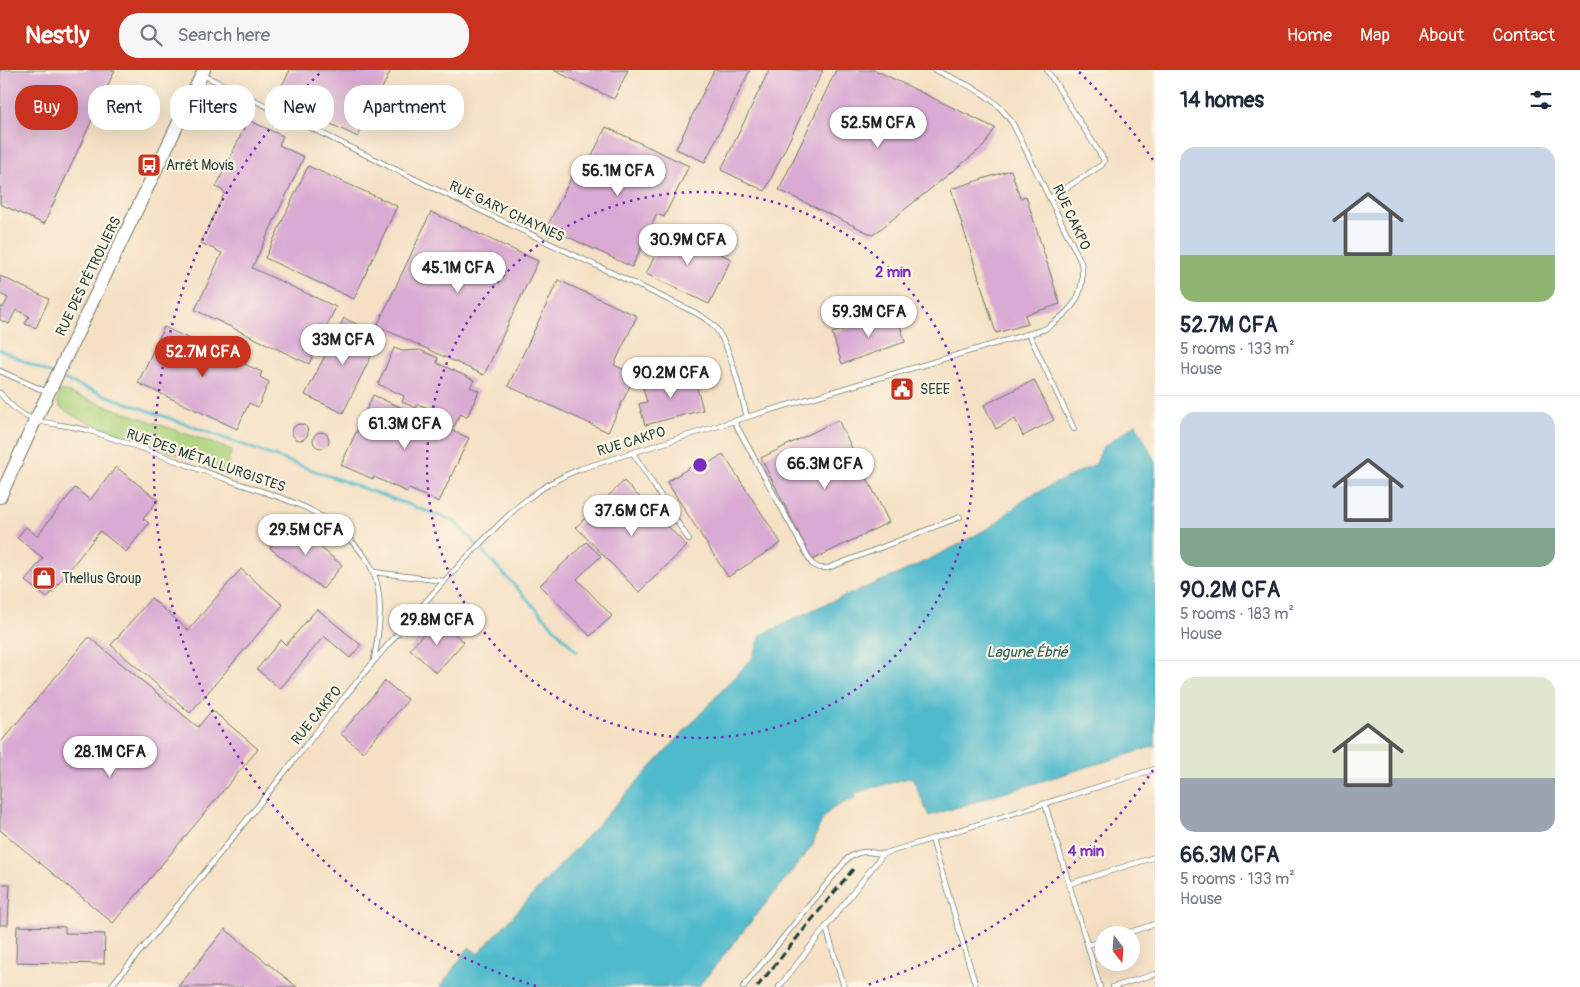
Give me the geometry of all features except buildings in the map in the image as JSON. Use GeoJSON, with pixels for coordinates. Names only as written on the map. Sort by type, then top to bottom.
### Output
{"type":"FeatureCollection","features":[{"type":"Feature","properties":{"kind":"street","name":"RUE DES PÉTROLIERS"},"geometry":{"type":"LineString","coordinates":[[0,497],[203,72]]}},
{"type":"Feature","properties":{"kind":"lane","name":"RUE CAKPO"},"geometry":{"type":"LineString","coordinates":[[110,987],[374,661],[443,581],[531,495],[557,478],[633,453],[747,417],[1045,329],[1072,308],[1077,300],[1083,277],[1081,262],[1022,140],[1007,114],[990,97],[935,70]]}},
{"type":"Feature","properties":{"kind":"lane"},"geometry":{"type":"LineString","coordinates":[[1047,70],[1104,160],[1102,165],[1050,198]]}},
{"type":"Feature","properties":{"kind":"lane","name":"RUE GARY CHAYNES"},"geometry":{"type":"LineString","coordinates":[[203,72],[427,185],[694,312],[711,323],[721,336],[747,417]]}},
{"type":"Feature","properties":{"kind":"lane"},"geometry":{"type":"LineString","coordinates":[[1029,334],[1074,429]]}},
{"type":"Feature","properties":{"kind":"lane"},"geometry":{"type":"LineString","coordinates":[[0,371],[49,391]]}},
{"type":"Feature","properties":{"kind":"lane","name":"RUE DES MÉTALLURGISTES"},"geometry":{"type":"LineString","coordinates":[[0,393],[12,408],[35,421],[90,431],[298,505],[332,524],[350,539],[374,572],[379,602],[380,625],[374,661]]}},
{"type":"Feature","properties":{"kind":"lane"},"geometry":{"type":"LineString","coordinates":[[734,421],[812,564],[819,568],[828,568],[960,517]]}},
{"type":"Feature","properties":{"kind":"lane"},"geometry":{"type":"LineString","coordinates":[[633,453],[690,540]]}},
{"type":"Feature","properties":{"kind":"lane"},"geometry":{"type":"LineString","coordinates":[[374,572],[443,581]]}},
{"type":"Feature","properties":{"kind":"lane"},"geometry":{"type":"LineString","coordinates":[[743,987],[847,859],[854,853],[883,854],[1155,770]]}},
{"type":"Feature","properties":{"kind":"lane"},"geometry":{"type":"LineString","coordinates":[[1045,804],[1100,987]]}},
{"type":"Feature","properties":{"kind":"lane"},"geometry":{"type":"LineString","coordinates":[[932,839],[976,987]]}},
{"type":"Feature","properties":{"kind":"lane"},"geometry":{"type":"LineString","coordinates":[[779,987],[883,854]]}},
{"type":"Feature","properties":{"kind":"lane"},"geometry":{"type":"LineString","coordinates":[[1069,884],[1155,857]]}},
{"type":"Feature","properties":{"kind":"lane"},"geometry":{"type":"LineString","coordinates":[[1140,929],[1155,924]]}},
{"type":"Feature","properties":{"kind":"lane"},"geometry":{"type":"LineString","coordinates":[[826,927],[844,987]]}},
{"type":"Feature","properties":{"kind":"lane"},"geometry":{"type":"LineString","coordinates":[[1088,945],[1095,943]]}},
{"type":"Feature","properties":{"kind":"lane"},"geometry":{"type":"LineString","coordinates":[[1113,987],[1155,974]]}},
{"type":"Feature","properties":{"kind":"green space"},"geometry":{"type":"Polygon","coordinates":[[[61,390],[232,450],[225,471],[79,419],[61,408],[57,401],[61,390]]]}},
{"type":"Feature","properties":{"kind":"water","name":"Lagune Ébrié"},"geometry":{"type":"Polygon","coordinates":[[[1136,424],[1155,462],[1155,746],[929,816],[912,777],[854,793],[855,799],[837,806],[826,814],[813,845],[698,987],[440,987],[469,947],[478,954],[753,657],[761,635],[821,606],[903,572],[992,526],[1029,496],[1096,464],[1102,448],[1136,424]]]}},
{"type":"Feature","properties":{"kind":"waterway"},"geometry":{"type":"LineString","coordinates":[[0,350],[54,375]]}},
{"type":"Feature","properties":{"kind":"waterway"},"geometry":{"type":"LineString","coordinates":[[60,377],[77,385],[454,521],[577,652]]}},
{"type":"Feature","properties":{"kind":"railway"},"geometry":{"type":"LineString","coordinates":[[757,987],[854,868]]}},
{"type":"Feature","properties":{"kind":"place","name":"Arrêt Movis"},"geometry":{"type":"Point","coordinates":[149,165]}},
{"type":"Feature","properties":{"kind":"place","name":"SEEE"},"geometry":{"type":"Point","coordinates":[902,389]}},
{"type":"Feature","properties":{"kind":"place","name":"Thellus Group"},"geometry":{"type":"Point","coordinates":[44,578]}}]}
